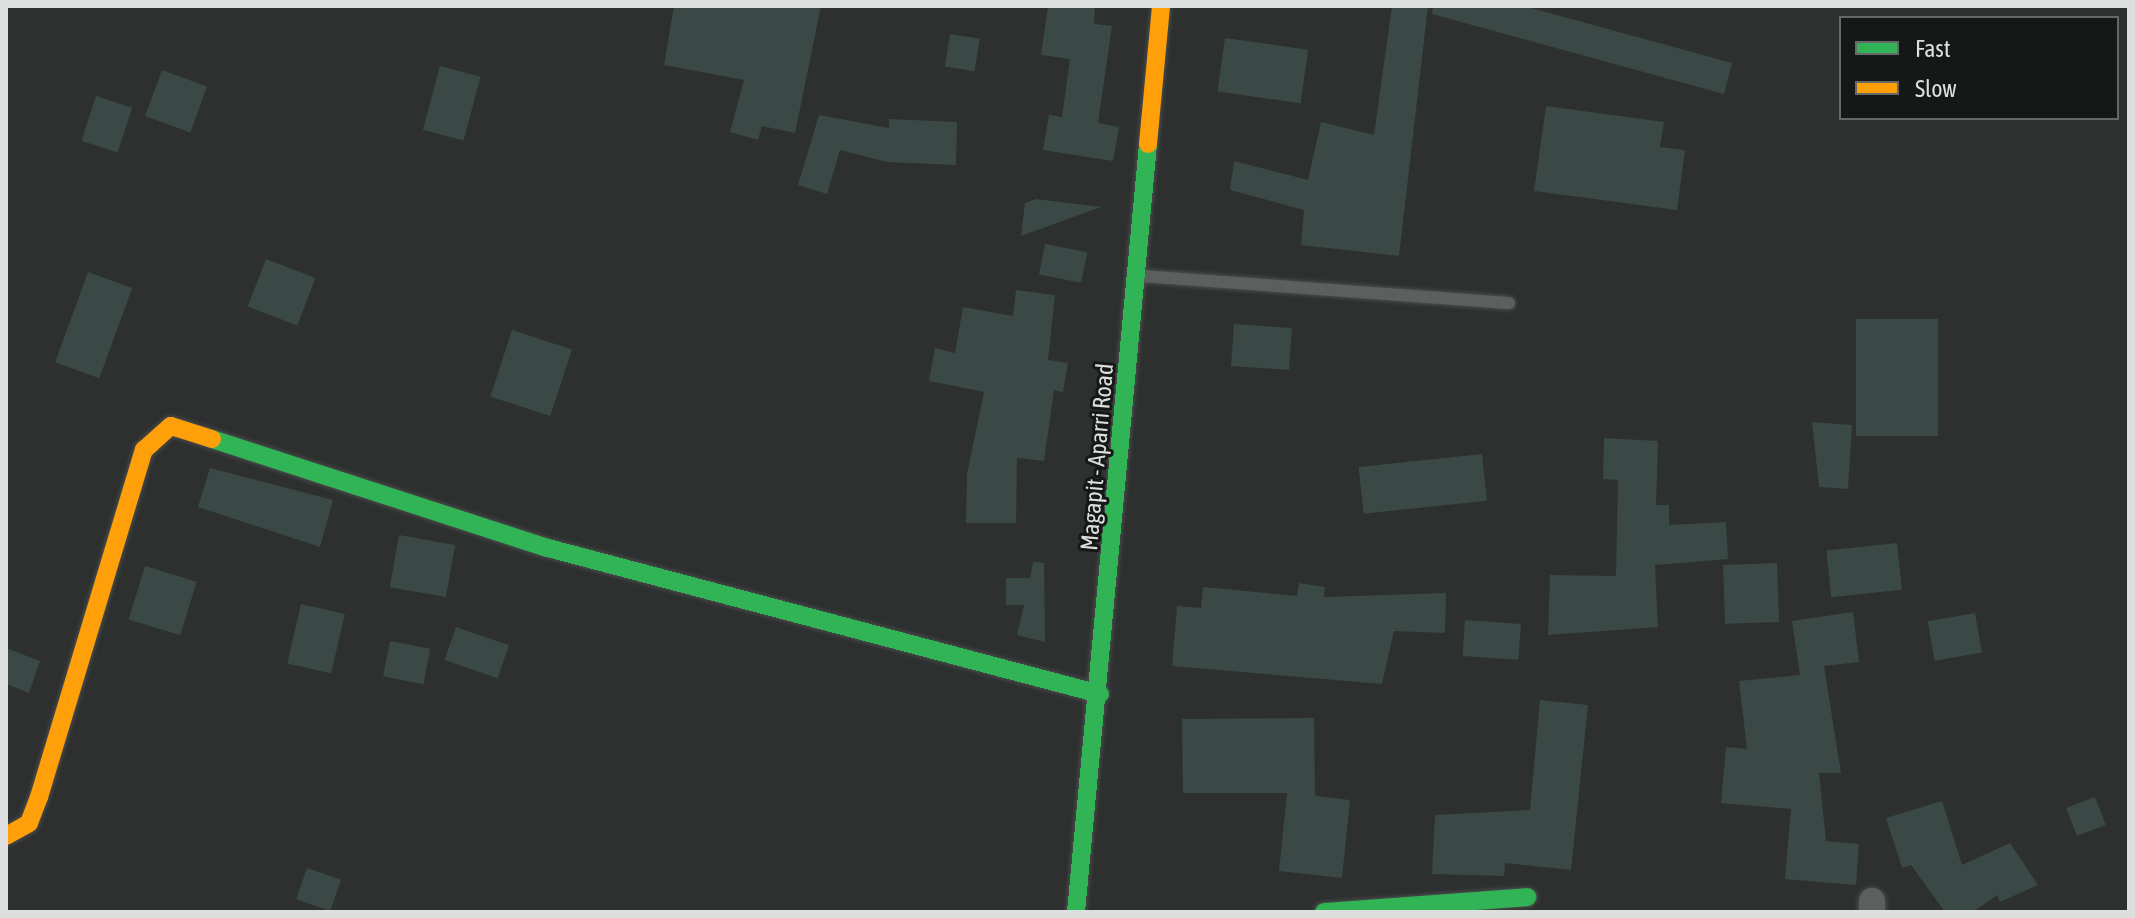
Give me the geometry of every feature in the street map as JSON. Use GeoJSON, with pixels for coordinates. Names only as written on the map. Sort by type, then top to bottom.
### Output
{"type":"FeatureCollection","features":[{"type":"Feature","properties":{"kind":"street","name":"Magapit - Aparri Road"},"geometry":{"type":"LineString","coordinates":[[1076,912],[1100,694],[1161,6]]}},
{"type":"Feature","properties":{"kind":"street"},"geometry":{"type":"LineString","coordinates":[[6,836],[29,823],[144,450],[171,426],[548,548],[1100,694]]}},
{"type":"Feature","properties":{"kind":"street"},"geometry":{"type":"LineString","coordinates":[[1324,912],[1527,897]]}},
{"type":"Feature","properties":{"kind":"lane"},"geometry":{"type":"LineString","coordinates":[[1137,276],[1509,303]]}},
{"type":"Feature","properties":{"kind":"building"},"geometry":{"type":"Polygon","coordinates":[[[674,6],[821,6],[795,133],[762,126],[758,140],[730,132],[744,80],[664,65],[674,6]]]}},
{"type":"Feature","properties":{"kind":"building"},"geometry":{"type":"Polygon","coordinates":[[[1048,6],[1095,6],[1094,24],[1112,26],[1098,123],[1119,127],[1113,161],[1043,150],[1049,115],[1062,117],[1070,59],[1041,55],[1048,6]]]}},
{"type":"Feature","properties":{"kind":"building"},"geometry":{"type":"Polygon","coordinates":[[[1392,6],[1428,6],[1399,256],[1301,245],[1304,210],[1230,190],[1234,161],[1308,180],[1321,122],[1374,135],[1392,6]]]}},
{"type":"Feature","properties":{"kind":"building"},"geometry":{"type":"Polygon","coordinates":[[[1433,6],[1524,6],[1732,63],[1724,94],[1432,14],[1433,6]]]}},
{"type":"Feature","properties":{"kind":"building"},"geometry":{"type":"Polygon","coordinates":[[[950,34],[980,39],[974,71],[945,67],[950,34]]]}},
{"type":"Feature","properties":{"kind":"building"},"geometry":{"type":"Polygon","coordinates":[[[1225,38],[1308,50],[1301,103],[1217,91],[1225,38]]]}},
{"type":"Feature","properties":{"kind":"building"},"geometry":{"type":"Polygon","coordinates":[[[440,66],[481,77],[463,141],[423,130],[440,66]]]}},
{"type":"Feature","properties":{"kind":"building"},"geometry":{"type":"Polygon","coordinates":[[[162,70],[207,86],[190,132],[145,116],[162,70]]]}},
{"type":"Feature","properties":{"kind":"building"},"geometry":{"type":"Polygon","coordinates":[[[96,96],[132,108],[118,152],[81,141],[96,96]]]}},
{"type":"Feature","properties":{"kind":"building"},"geometry":{"type":"Polygon","coordinates":[[[1546,106],[1664,122],[1660,147],[1685,150],[1677,210],[1534,191],[1546,106]]]}},
{"type":"Feature","properties":{"kind":"building"},"geometry":{"type":"Polygon","coordinates":[[[819,115],[889,128],[889,119],[957,122],[956,165],[887,162],[840,150],[827,194],[798,185],[819,115]]]}},
{"type":"Feature","properties":{"kind":"building"},"geometry":{"type":"Polygon","coordinates":[[[1036,199],[1101,207],[1021,236],[1025,203],[1036,199]]]}},
{"type":"Feature","properties":{"kind":"building"},"geometry":{"type":"Polygon","coordinates":[[[1045,244],[1087,252],[1081,283],[1039,274],[1045,244]]]}},
{"type":"Feature","properties":{"kind":"building"},"geometry":{"type":"Polygon","coordinates":[[[266,259],[315,278],[297,326],[248,307],[266,259]]]}},
{"type":"Feature","properties":{"kind":"building"},"geometry":{"type":"Polygon","coordinates":[[[88,272],[132,288],[99,378],[55,362],[88,272]]]}},
{"type":"Feature","properties":{"kind":"building"},"geometry":{"type":"Polygon","coordinates":[[[1016,290],[1055,295],[1048,360],[1068,363],[1063,392],[1054,390],[1044,461],[1017,458],[1016,523],[966,523],[967,474],[984,392],[929,381],[935,348],[955,353],[963,307],[1013,316],[1016,290]]]}},
{"type":"Feature","properties":{"kind":"building"},"geometry":{"type":"Polygon","coordinates":[[[1856,319],[1938,319],[1938,436],[1856,436],[1856,319]]]}},
{"type":"Feature","properties":{"kind":"building"},"geometry":{"type":"Polygon","coordinates":[[[1234,324],[1292,328],[1289,370],[1231,366],[1234,324]]]}},
{"type":"Feature","properties":{"kind":"building"},"geometry":{"type":"Polygon","coordinates":[[[512,330],[572,349],[550,416],[490,397],[512,330]]]}},
{"type":"Feature","properties":{"kind":"building"},"geometry":{"type":"Polygon","coordinates":[[[1812,422],[1852,425],[1848,489],[1819,487],[1812,422]]]}},
{"type":"Feature","properties":{"kind":"building"},"geometry":{"type":"Polygon","coordinates":[[[1604,438],[1658,441],[1656,505],[1669,505],[1669,525],[1726,522],[1728,559],[1655,565],[1658,627],[1548,635],[1550,575],[1616,576],[1618,480],[1603,479],[1604,438]]]}},
{"type":"Feature","properties":{"kind":"building"},"geometry":{"type":"Polygon","coordinates":[[[1482,454],[1487,501],[1364,514],[1359,467],[1482,454]]]}},
{"type":"Feature","properties":{"kind":"building"},"geometry":{"type":"Polygon","coordinates":[[[210,468],[333,500],[320,547],[198,507],[210,468]]]}},
{"type":"Feature","properties":{"kind":"building"},"geometry":{"type":"Polygon","coordinates":[[[399,535],[455,545],[446,597],[390,587],[399,535]]]}},
{"type":"Feature","properties":{"kind":"building"},"geometry":{"type":"Polygon","coordinates":[[[1897,543],[1902,590],[1831,597],[1826,550],[1897,543]]]}},
{"type":"Feature","properties":{"kind":"building"},"geometry":{"type":"Polygon","coordinates":[[[1033,562],[1044,563],[1045,642],[1017,635],[1024,605],[1006,605],[1006,578],[1030,578],[1033,562]]]}},
{"type":"Feature","properties":{"kind":"building"},"geometry":{"type":"Polygon","coordinates":[[[1777,563],[1779,622],[1725,624],[1723,565],[1777,563]]]}},
{"type":"Feature","properties":{"kind":"building"},"geometry":{"type":"Polygon","coordinates":[[[145,566],[197,582],[180,635],[129,620],[145,566]]]}},
{"type":"Feature","properties":{"kind":"building"},"geometry":{"type":"Polygon","coordinates":[[[1299,583],[1325,587],[1324,597],[1446,593],[1445,633],[1394,631],[1382,684],[1172,666],[1177,606],[1201,608],[1203,587],[1297,596],[1299,583]]]}},
{"type":"Feature","properties":{"kind":"building"},"geometry":{"type":"Polygon","coordinates":[[[301,604],[345,614],[331,674],[287,663],[301,604]]]}},
{"type":"Feature","properties":{"kind":"building"},"geometry":{"type":"Polygon","coordinates":[[[1853,612],[1859,662],[1824,666],[1841,773],[1819,773],[1826,841],[1859,844],[1856,885],[1785,879],[1791,809],[1721,803],[1726,747],[1747,749],[1739,681],[1800,675],[1792,621],[1853,612]]]}},
{"type":"Feature","properties":{"kind":"building"},"geometry":{"type":"Polygon","coordinates":[[[1975,613],[1982,652],[1935,661],[1928,621],[1975,613]]]}},
{"type":"Feature","properties":{"kind":"building"},"geometry":{"type":"Polygon","coordinates":[[[1465,620],[1521,624],[1518,660],[1462,656],[1465,620]]]}},
{"type":"Feature","properties":{"kind":"building"},"geometry":{"type":"Polygon","coordinates":[[[456,627],[509,645],[498,678],[445,660],[456,627]]]}},
{"type":"Feature","properties":{"kind":"building"},"geometry":{"type":"Polygon","coordinates":[[[390,641],[430,649],[423,684],[383,676],[390,641]]]}},
{"type":"Feature","properties":{"kind":"building"},"geometry":{"type":"Polygon","coordinates":[[[6,648],[40,661],[29,693],[6,684],[6,648]]]}},
{"type":"Feature","properties":{"kind":"building"},"geometry":{"type":"Polygon","coordinates":[[[1540,700],[1588,705],[1571,870],[1505,863],[1504,876],[1432,874],[1435,815],[1530,810],[1540,700]]]}},
{"type":"Feature","properties":{"kind":"building"},"geometry":{"type":"Polygon","coordinates":[[[1314,718],[1315,796],[1350,800],[1342,878],[1279,871],[1287,793],[1183,793],[1182,719],[1314,718]]]}},
{"type":"Feature","properties":{"kind":"building"},"geometry":{"type":"Polygon","coordinates":[[[2095,797],[2106,825],[2077,836],[2066,808],[2095,797]]]}},
{"type":"Feature","properties":{"kind":"building"},"geometry":{"type":"Polygon","coordinates":[[[1942,801],[1962,865],[2010,843],[2038,885],[2000,902],[1997,895],[1973,912],[1945,912],[1911,865],[1902,868],[1886,818],[1942,801]]]}},
{"type":"Feature","properties":{"kind":"building"},"geometry":{"type":"Polygon","coordinates":[[[307,868],[341,880],[330,911],[296,899],[307,868]]]}},
{"type":"Feature","properties":{"kind":"traffic: fast"},"geometry":{"type":"LineString","coordinates":[[1076,912],[1148,144]]}},
{"type":"Feature","properties":{"kind":"traffic: fast"},"geometry":{"type":"LineString","coordinates":[[212,439],[548,548],[1100,694]]}},
{"type":"Feature","properties":{"kind":"traffic: fast"},"geometry":{"type":"LineString","coordinates":[[1324,912],[1527,897]]}},
{"type":"Feature","properties":{"kind":"traffic: slow"},"geometry":{"type":"LineString","coordinates":[[1148,144],[1161,6]]}},
{"type":"Feature","properties":{"kind":"traffic: slow"},"geometry":{"type":"LineString","coordinates":[[6,836],[29,823],[39,797],[144,450],[171,426],[212,439]]}}]}
